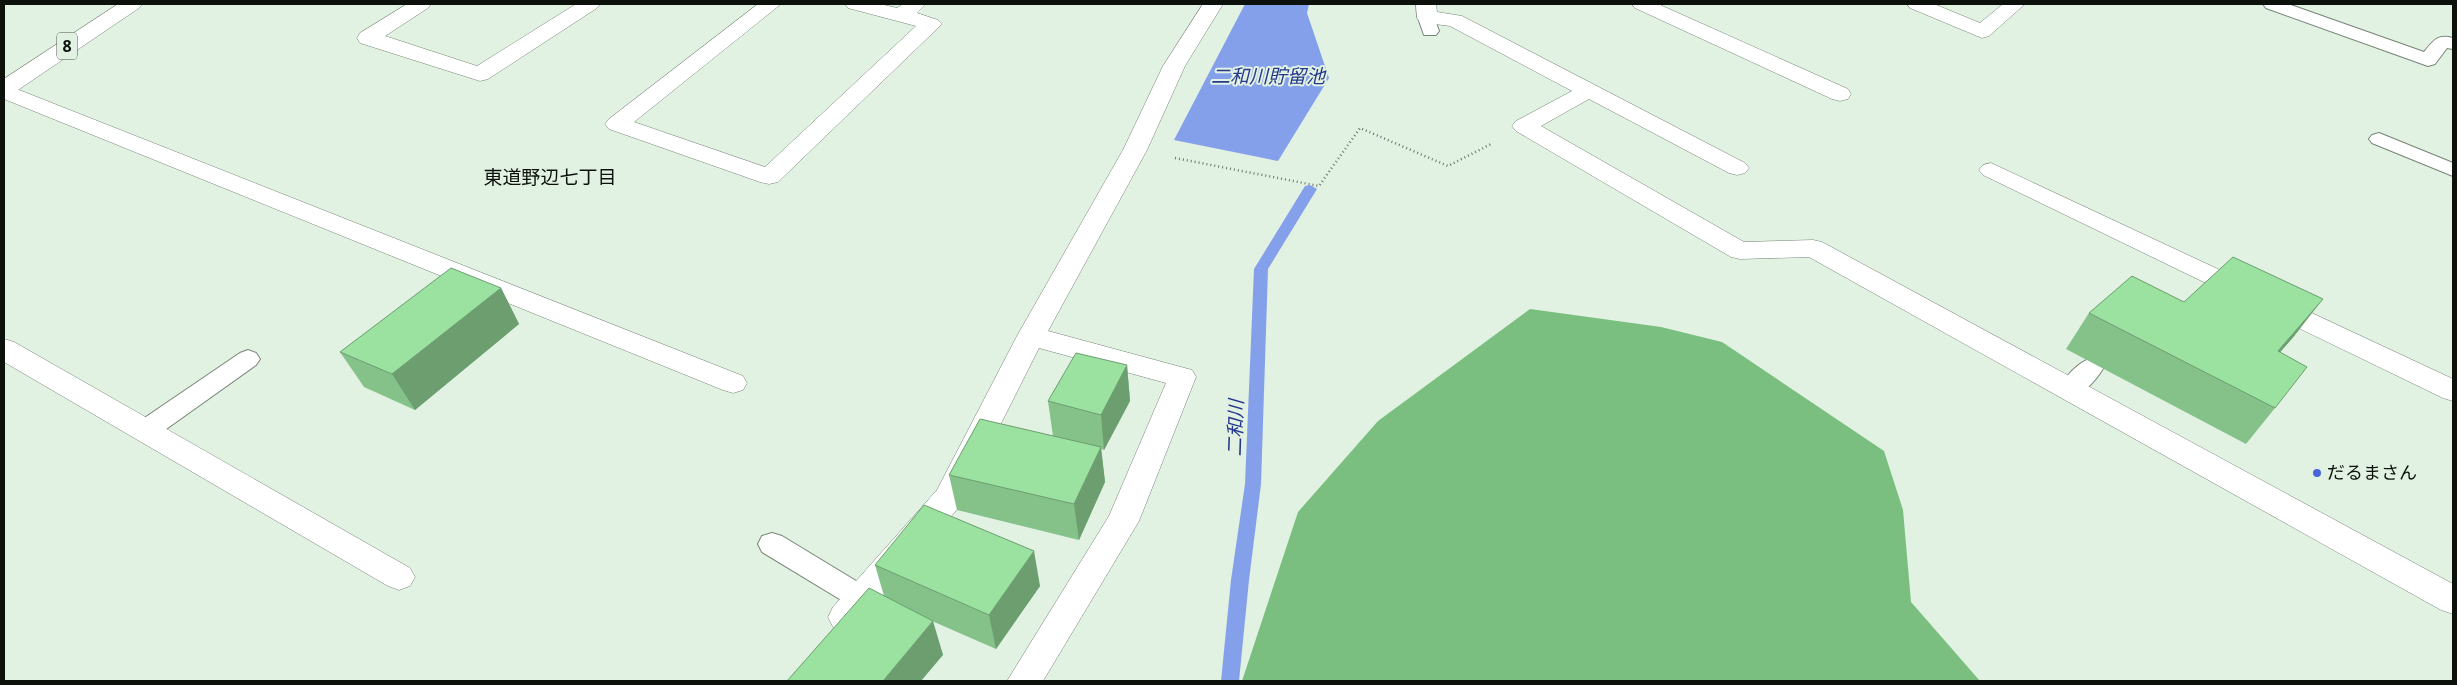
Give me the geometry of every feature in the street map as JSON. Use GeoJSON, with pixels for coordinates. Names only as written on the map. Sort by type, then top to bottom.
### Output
{"type":"FeatureCollection","features":[{"type":"Feature","properties":{"kind":"street","name":"8"},"geometry":{"type":"LineString","coordinates":[[4,90],[132,4]]}},
{"type":"Feature","properties":{"kind":"street"},"geometry":{"type":"LineString","coordinates":[[421,4],[368,38],[480,74],[590,4]]}},
{"type":"Feature","properties":{"kind":"street"},"geometry":{"type":"LineString","coordinates":[[771,4],[617,124],[769,177],[931,24],[909,10],[855,4]]}},
{"type":"Feature","properties":{"kind":"street"},"geometry":{"type":"LineString","coordinates":[[829,636],[948,498],[1031,336],[1135,150],[1174,66],[1212,4]]}},
{"type":"Feature","properties":{"kind":"street"},"geometry":{"type":"LineString","coordinates":[[1642,4],[1840,94]]}},
{"type":"Feature","properties":{"kind":"street"},"geometry":{"type":"LineString","coordinates":[[1917,4],[1982,32],[2015,4]]}},
{"type":"Feature","properties":{"kind":"street"},"geometry":{"type":"LineString","coordinates":[[1428,18],[1455,20],[1737,168]]}},
{"type":"Feature","properties":{"kind":"street"},"geometry":{"type":"LineString","coordinates":[[4,90],[732,383]]}},
{"type":"Feature","properties":{"kind":"street"},"geometry":{"type":"LineString","coordinates":[[1524,126],[1581,95]]}},
{"type":"Feature","properties":{"kind":"street"},"geometry":{"type":"LineString","coordinates":[[1524,126],[1740,250],[1812,248],[2453,600]]}},
{"type":"Feature","properties":{"kind":"street"},"geometry":{"type":"LineString","coordinates":[[1991,170],[2453,391]]}},
{"type":"Feature","properties":{"kind":"street"},"geometry":{"type":"LineString","coordinates":[[1024,681],[1122,521],[1182,377],[1031,336]]}},
{"type":"Feature","properties":{"kind":"street"},"geometry":{"type":"LineString","coordinates":[[4,349],[400,577]]}},
{"type":"Feature","properties":{"kind":"lane"},"geometry":{"type":"LineString","coordinates":[[2272,4],[2428,60],[2442,41],[2453,44]]}},
{"type":"Feature","properties":{"kind":"lane"},"geometry":{"type":"LineString","coordinates":[[2379,139],[2453,170]]}},
{"type":"Feature","properties":{"kind":"lane"},"geometry":{"type":"LineString","coordinates":[[146,430],[248,359]]}},
{"type":"Feature","properties":{"kind":"lane"},"geometry":{"type":"LineString","coordinates":[[2070,389],[2092,367]]}},
{"type":"Feature","properties":{"kind":"lane"},"geometry":{"type":"LineString","coordinates":[[772,544],[862,598]]}},
{"type":"Feature","properties":{"kind":"path"},"geometry":{"type":"LineString","coordinates":[[1135,150],[1319,186],[1360,128],[1448,166],[1524,126]]}},
{"type":"Feature","properties":{"kind":"green space"},"geometry":{"type":"Polygon","coordinates":[[[1530,309],[1661,327],[1722,342],[1884,451],[1903,510],[1911,602],[1980,681],[1242,681],[1298,512],[1378,421],[1530,309]]]}},
{"type":"Feature","properties":{"kind":"water","name":"二和川貯留池"},"geometry":{"type":"Polygon","coordinates":[[[1245,4],[1309,4],[1307,13],[1329,78],[1278,161],[1174,140],[1245,4]]]}},
{"type":"Feature","properties":{"kind":"building"},"geometry":{"type":"Polygon","coordinates":[[[2233,257],[2323,299],[2278,351],[2307,367],[2275,408],[2089,313],[2132,276],[2184,302],[2233,257]]]}},
{"type":"Feature","properties":{"kind":"building"},"geometry":{"type":"Polygon","coordinates":[[[451,268],[501,288],[392,374],[340,352],[451,268]]]}},
{"type":"Feature","properties":{"kind":"building"},"geometry":{"type":"Polygon","coordinates":[[[1076,353],[1127,365],[1101,415],[1048,401],[1076,353]]]}},
{"type":"Feature","properties":{"kind":"building"},"geometry":{"type":"Polygon","coordinates":[[[980,419],[1101,447],[1074,504],[949,475],[980,419]]]}},
{"type":"Feature","properties":{"kind":"building"},"geometry":{"type":"Polygon","coordinates":[[[924,505],[1034,551],[989,615],[875,565],[924,505]]]}},
{"type":"Feature","properties":{"kind":"building"},"geometry":{"type":"Polygon","coordinates":[[[869,588],[933,621],[883,681],[787,681],[869,588]]]}},
{"type":"Feature","properties":{"kind":"waterway","name":"二和川"},"geometry":{"type":"LineString","coordinates":[[1230,681],[1240,580],[1253,484],[1261,269],[1310,189]]}},
{"type":"Feature","properties":{"kind":"place","name":"だるまさん"},"geometry":{"type":"Point","coordinates":[2317,473]}},
{"type":"Feature","properties":{"kind":"district","name":"東道野辺七丁目"},"geometry":{"type":"Point","coordinates":[550,177]}}]}
